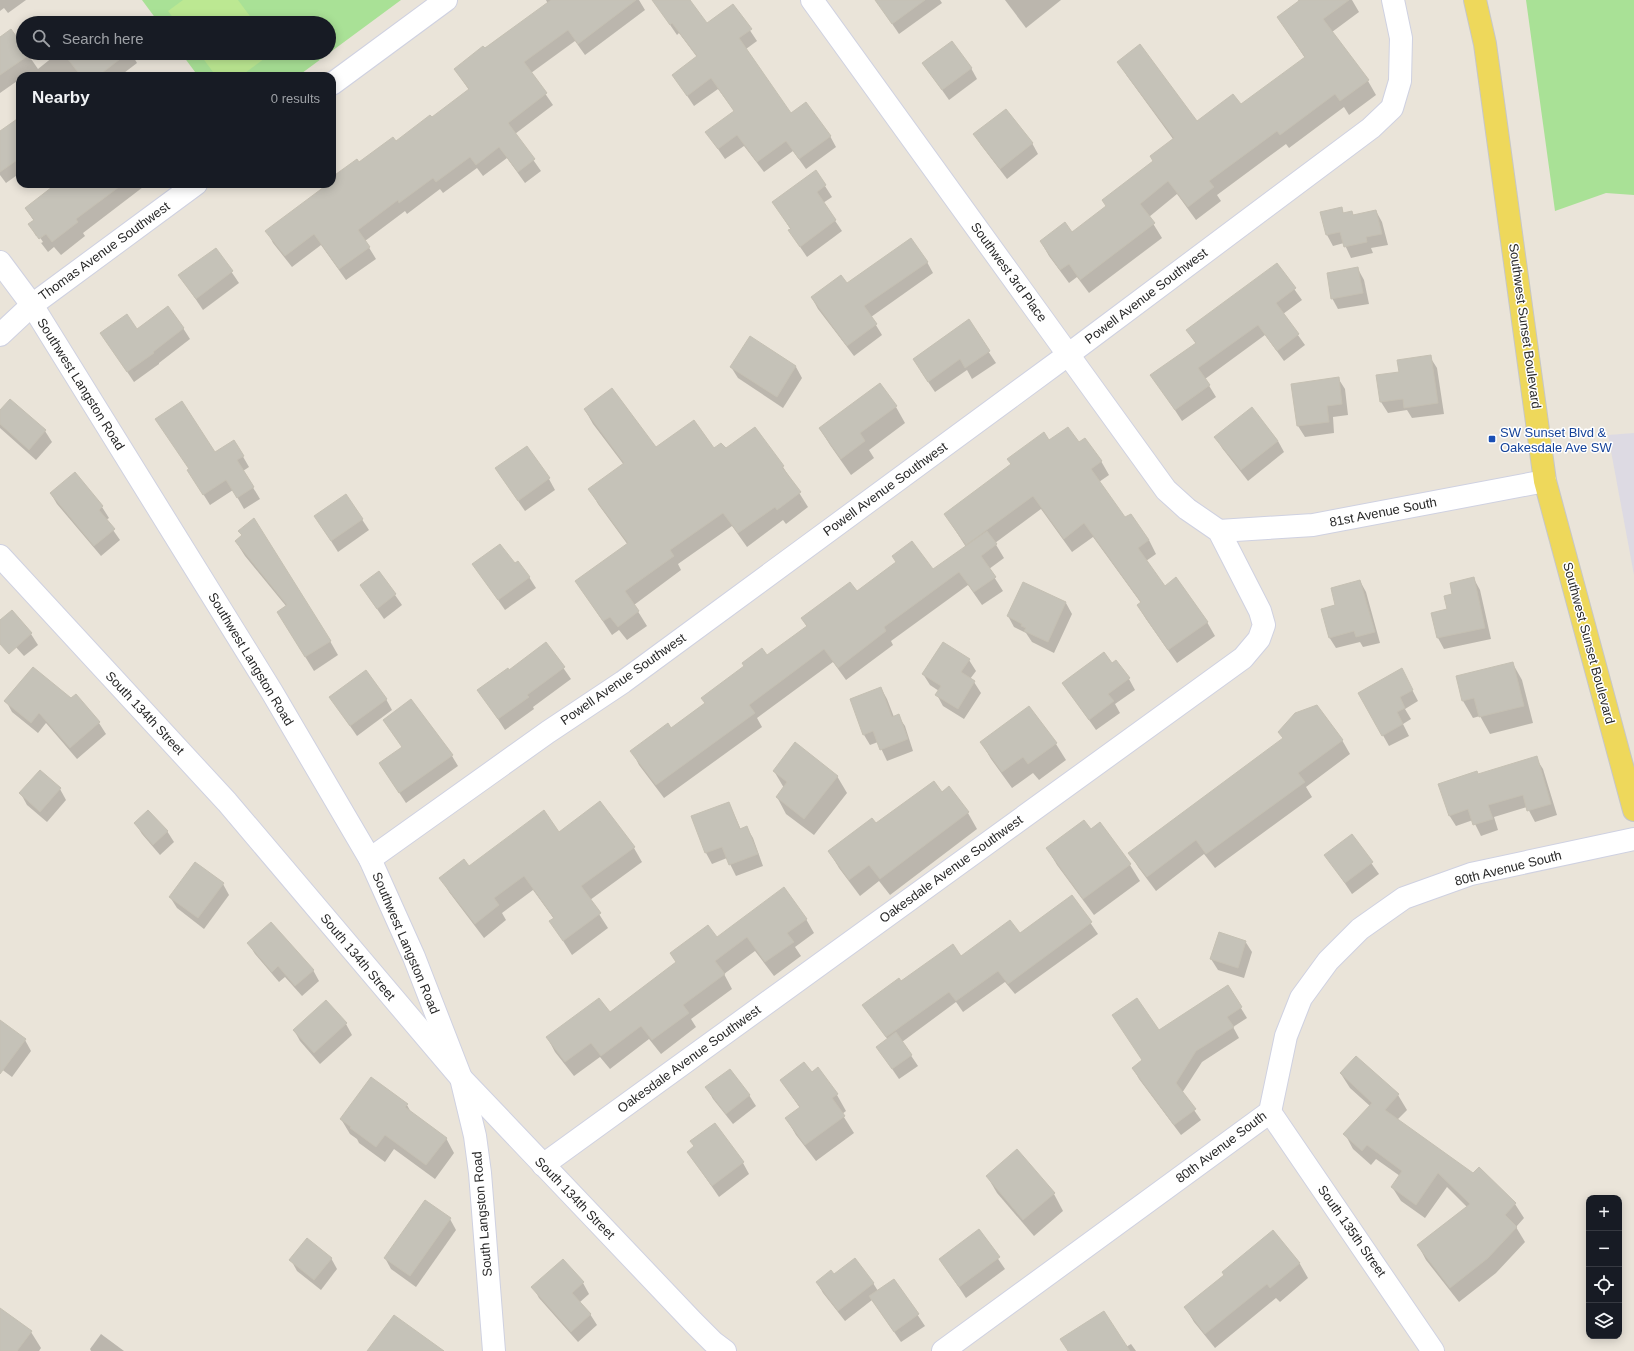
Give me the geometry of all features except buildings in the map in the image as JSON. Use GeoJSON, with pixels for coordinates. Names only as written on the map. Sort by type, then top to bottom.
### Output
{"type":"FeatureCollection","features":[{"type":"Feature","properties":{"kind":"main road","name":"Southwest Sunset Boulevard"},"geometry":{"type":"LineString","coordinates":[[1475,0],[1486,52],[1545,481],[1634,810]]}},
{"type":"Feature","properties":{"kind":"street"},"geometry":{"type":"LineString","coordinates":[[336,81],[446,0]]}},
{"type":"Feature","properties":{"kind":"street","name":"Southwest 3rd Place"},"geometry":{"type":"LineString","coordinates":[[812,0],[1166,490],[1187,509],[1219,531]]}},
{"type":"Feature","properties":{"kind":"street","name":"Powell Avenue Southwest"},"geometry":{"type":"LineString","coordinates":[[370,859],[548,732],[623,682],[1069,354],[1371,128],[1392,108],[1400,81],[1401,38],[1393,0]]}},
{"type":"Feature","properties":{"kind":"street","name":"Thomas Avenue Southwest"},"geometry":{"type":"LineString","coordinates":[[0,335],[32,304],[191,188]]}},
{"type":"Feature","properties":{"kind":"street","name":"Southwest Langston Road"},"geometry":{"type":"LineString","coordinates":[[0,262],[32,304],[272,692],[370,859],[414,957],[461,1078]]}},
{"type":"Feature","properties":{"kind":"street","name":"81st Avenue South"},"geometry":{"type":"LineString","coordinates":[[1219,531],[1313,525],[1545,481]]}},
{"type":"Feature","properties":{"kind":"street","name":"Oakesdale Avenue Southwest"},"geometry":{"type":"LineString","coordinates":[[543,1165],[1244,658],[1259,639],[1264,625],[1260,611],[1219,531]]}},
{"type":"Feature","properties":{"kind":"street","name":"South 134th Street"},"geometry":{"type":"LineString","coordinates":[[0,556],[227,802],[461,1078],[713,1342],[725,1351]]}},
{"type":"Feature","properties":{"kind":"street","name":"80th Avenue South"},"geometry":{"type":"LineString","coordinates":[[943,1351],[1270,1112],[1286,1036],[1301,998],[1328,961],[1360,929],[1404,898],[1471,874],[1634,839]]}},
{"type":"Feature","properties":{"kind":"street","name":"South Langston Road"},"geometry":{"type":"LineString","coordinates":[[461,1078],[475,1136],[480,1174],[494,1351]]}},
{"type":"Feature","properties":{"kind":"street","name":"South 135th Street"},"geometry":{"type":"LineString","coordinates":[[1270,1112],[1433,1351]]}},
{"type":"Feature","properties":{"kind":"shaded area"},"geometry":{"type":"Polygon","coordinates":[[[1634,433],[1634,575],[1608,435],[1634,433]]]}},
{"type":"Feature","properties":{"kind":"green space"},"geometry":{"type":"Polygon","coordinates":[[[142,0],[401,0],[336,48],[336,16],[154,16],[142,0]]]}},
{"type":"Feature","properties":{"kind":"green space"},"geometry":{"type":"Polygon","coordinates":[[[183,0],[238,0],[250,16],[172,16],[168,11],[183,0]]]}},
{"type":"Feature","properties":{"kind":"green space"},"geometry":{"type":"Polygon","coordinates":[[[1526,0],[1634,0],[1634,195],[1606,193],[1555,211],[1526,0]]]}},
{"type":"Feature","properties":{"kind":"green space"},"geometry":{"type":"Polygon","coordinates":[[[186,60],[320,60],[303,72],[195,72],[186,60]]]}},
{"type":"Feature","properties":{"kind":"green space"},"geometry":{"type":"Polygon","coordinates":[[[204,60],[263,60],[246,72],[213,72],[204,60]]]}},
{"type":"Feature","properties":{"kind":"place","name":"SW Sunset Blvd & Oakesdale Ave SW"},"geometry":{"type":"Point","coordinates":[1492,439]}}]}
